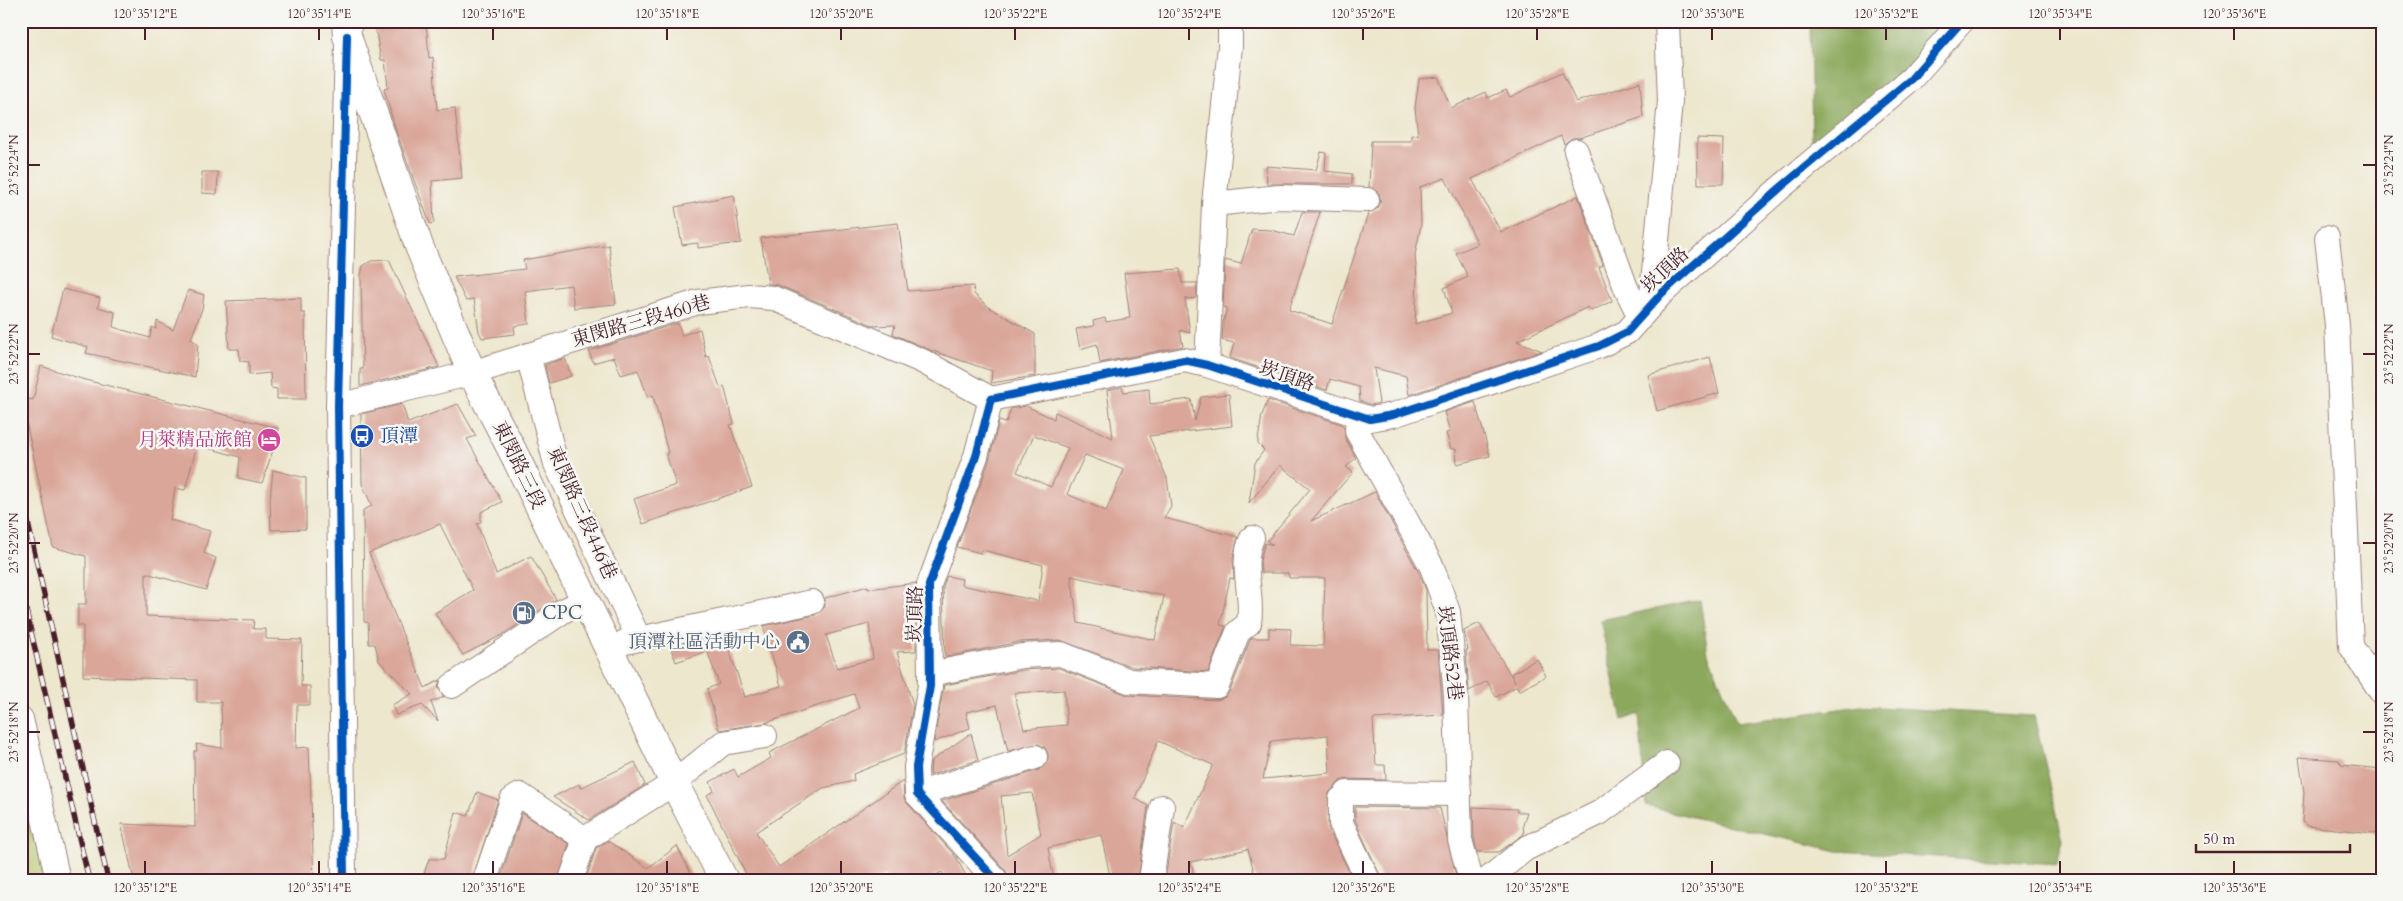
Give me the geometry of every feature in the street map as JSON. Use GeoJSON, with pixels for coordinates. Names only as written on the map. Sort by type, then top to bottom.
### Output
{"type":"FeatureCollection","features":[{"type":"Feature","properties":{"kind":"main road","name":"東閔路三段"},"geometry":{"type":"LineString","coordinates":[[347,28],[419,246],[472,373],[513,452],[674,783],[724,880]]}},
{"type":"Feature","properties":{"kind":"street"},"geometry":{"type":"LineString","coordinates":[[1207,365],[1214,204],[1230,46],[1230,21]]}},
{"type":"Feature","properties":{"kind":"street"},"geometry":{"type":"LineString","coordinates":[[1646,311],[1670,101],[1667,21]]}},
{"type":"Feature","properties":{"kind":"street","name":"崁頂路"},"geometry":{"type":"LineString","coordinates":[[917,794],[916,767],[930,686],[929,586],[976,456],[991,399],[1184,360],[1207,365],[1370,419],[1393,415],[1599,346],[1627,332],[1646,311],[1780,188],[1911,79],[1962,21]]}},
{"type":"Feature","properties":{"kind":"street"},"geometry":{"type":"LineString","coordinates":[[344,880],[338,406],[347,28]]}},
{"type":"Feature","properties":{"kind":"street"},"geometry":{"type":"LineString","coordinates":[[1576,151],[1626,288],[1646,311]]}},
{"type":"Feature","properties":{"kind":"street"},"geometry":{"type":"LineString","coordinates":[[1214,204],[1278,197],[1367,200]]}},
{"type":"Feature","properties":{"kind":"street"},"geometry":{"type":"LineString","coordinates":[[2327,238],[2337,326],[2351,646],[2382,693]]}},
{"type":"Feature","properties":{"kind":"street","name":"東閔路三段460巷"},"geometry":{"type":"LineString","coordinates":[[338,406],[472,373],[698,302],[749,296],[773,298],[922,361],[991,399]]}},
{"type":"Feature","properties":{"kind":"street","name":"東閔路三段446巷"},"geometry":{"type":"LineString","coordinates":[[528,355],[556,464],[639,639]]}},
{"type":"Feature","properties":{"kind":"street","name":"崁頂路52巷"},"geometry":{"type":"LineString","coordinates":[[1358,416],[1357,431],[1432,567],[1448,612],[1456,695],[1460,840],[1471,880]]}},
{"type":"Feature","properties":{"kind":"street"},"geometry":{"type":"LineString","coordinates":[[930,674],[1022,656],[1061,654],[1129,680],[1216,686],[1238,632],[1249,623],[1252,605],[1246,551],[1252,538]]}},
{"type":"Feature","properties":{"kind":"street"},"geometry":{"type":"LineString","coordinates":[[452,686],[563,611],[584,601]]}},
{"type":"Feature","properties":{"kind":"street"},"geometry":{"type":"LineString","coordinates":[[606,646],[812,602]]}},
{"type":"Feature","properties":{"kind":"street"},"geometry":{"type":"LineString","coordinates":[[21,718],[58,880]]}},
{"type":"Feature","properties":{"kind":"street"},"geometry":{"type":"LineString","coordinates":[[571,880],[585,839],[674,783],[723,743],[765,736]]}},
{"type":"Feature","properties":{"kind":"street"},"geometry":{"type":"LineString","coordinates":[[996,880],[917,794],[1035,756]]}},
{"type":"Feature","properties":{"kind":"street"},"geometry":{"type":"LineString","coordinates":[[1487,880],[1526,849],[1599,813],[1667,763]]}},
{"type":"Feature","properties":{"kind":"street"},"geometry":{"type":"LineString","coordinates":[[1368,880],[1341,823],[1344,796],[1459,794]]}},
{"type":"Feature","properties":{"kind":"street"},"geometry":{"type":"LineString","coordinates":[[485,880],[512,800],[520,795],[585,839]]}},
{"type":"Feature","properties":{"kind":"street"},"geometry":{"type":"LineString","coordinates":[[1151,880],[1162,807]]}},
{"type":"Feature","properties":{"kind":"green space"},"geometry":{"type":"Polygon","coordinates":[[[1810,21],[1953,21],[1921,59],[1812,147],[1810,21]]]}},
{"type":"Feature","properties":{"kind":"green space"},"geometry":{"type":"Polygon","coordinates":[[[1700,600],[1708,654],[1737,723],[1861,706],[2034,716],[2063,840],[2057,864],[1837,851],[1646,806],[1639,714],[1622,720],[1600,620],[1700,600]]]}},
{"type":"Feature","properties":{"kind":"green space"},"geometry":{"type":"Polygon","coordinates":[[[21,776],[45,880],[21,880],[21,776]]]}},
{"type":"Feature","properties":{"kind":"building"},"geometry":{"type":"Polygon","coordinates":[[[374,21],[426,21],[429,58],[433,57],[437,110],[455,108],[462,178],[432,181],[434,223],[430,224],[396,131],[384,89],[388,88],[385,60],[381,60],[374,21]]]}},
{"type":"Feature","properties":{"kind":"building"},"geometry":{"type":"Polygon","coordinates":[[[1562,72],[1576,102],[1640,82],[1643,117],[1579,138],[1572,138],[1564,144],[1561,136],[1472,179],[1501,232],[1578,196],[1603,265],[1599,267],[1612,301],[1591,311],[1588,307],[1517,341],[1542,351],[1409,395],[1406,376],[1374,368],[1379,403],[1371,405],[1360,401],[1359,387],[1330,379],[1327,390],[1230,358],[1234,343],[1222,340],[1223,323],[1227,308],[1223,307],[1225,260],[1241,264],[1252,229],[1271,230],[1294,236],[1302,212],[1320,212],[1289,310],[1332,324],[1368,214],[1378,208],[1381,201],[1379,193],[1369,187],[1371,141],[1411,141],[1411,135],[1418,135],[1415,108],[1419,79],[1438,77],[1451,108],[1486,92],[1488,98],[1506,90],[1510,97],[1562,72]],[[1445,178],[1420,187],[1421,225],[1415,255],[1417,278],[1415,324],[1452,313],[1444,288],[1468,277],[1456,253],[1478,244],[1445,178]]]}},
{"type":"Feature","properties":{"kind":"building"},"geometry":{"type":"Polygon","coordinates":[[[1697,138],[1724,139],[1723,184],[1698,184],[1697,138]]]}},
{"type":"Feature","properties":{"kind":"building"},"geometry":{"type":"Polygon","coordinates":[[[1321,152],[1326,153],[1325,171],[1352,174],[1352,184],[1267,184],[1266,166],[1316,170],[1321,152]]]}},
{"type":"Feature","properties":{"kind":"building"},"geometry":{"type":"Polygon","coordinates":[[[202,172],[218,172],[217,194],[202,193],[202,172]]]}},
{"type":"Feature","properties":{"kind":"building"},"geometry":{"type":"Polygon","coordinates":[[[734,195],[741,243],[698,248],[698,243],[682,245],[675,207],[734,195]]]}},
{"type":"Feature","properties":{"kind":"building"},"geometry":{"type":"Polygon","coordinates":[[[898,223],[908,291],[973,286],[974,294],[990,308],[1035,334],[1035,376],[991,383],[992,371],[930,350],[893,334],[895,325],[875,326],[778,285],[768,284],[761,238],[898,223]]]}},
{"type":"Feature","properties":{"kind":"building"},"geometry":{"type":"Polygon","coordinates":[[[609,245],[616,304],[574,308],[571,285],[525,291],[529,324],[514,326],[515,334],[482,338],[479,332],[474,299],[466,301],[454,277],[525,269],[523,260],[609,245]]]}},
{"type":"Feature","properties":{"kind":"building"},"geometry":{"type":"Polygon","coordinates":[[[389,260],[439,367],[360,386],[360,369],[363,369],[361,275],[363,266],[371,261],[389,260]]]}},
{"type":"Feature","properties":{"kind":"building"},"geometry":{"type":"Polygon","coordinates":[[[1180,269],[1182,283],[1197,283],[1196,298],[1185,299],[1190,333],[1180,330],[1183,346],[1100,363],[1097,344],[1080,349],[1076,329],[1094,326],[1093,321],[1105,318],[1106,322],[1130,318],[1124,273],[1180,269]]]}},
{"type":"Feature","properties":{"kind":"building"},"geometry":{"type":"Polygon","coordinates":[[[63,289],[100,298],[98,307],[115,312],[113,327],[150,338],[152,327],[156,329],[157,321],[173,330],[188,290],[204,295],[202,309],[191,339],[198,344],[195,377],[86,353],[88,347],[51,336],[63,289]]]}},
{"type":"Feature","properties":{"kind":"building"},"geometry":{"type":"Polygon","coordinates":[[[301,298],[301,313],[305,313],[306,399],[277,399],[277,389],[271,388],[270,373],[249,375],[249,362],[240,361],[239,349],[229,349],[226,301],[301,298]]]}},
{"type":"Feature","properties":{"kind":"building"},"geometry":{"type":"Polygon","coordinates":[[[678,323],[682,335],[700,329],[706,357],[709,356],[720,387],[724,386],[734,424],[730,425],[752,487],[643,524],[634,499],[676,485],[666,454],[668,453],[653,395],[648,397],[638,370],[621,375],[614,357],[593,363],[589,351],[678,323]]]}},
{"type":"Feature","properties":{"kind":"building"},"geometry":{"type":"Polygon","coordinates":[[[1710,357],[1719,393],[1657,411],[1648,375],[1710,357]]]}},
{"type":"Feature","properties":{"kind":"building"},"geometry":{"type":"Polygon","coordinates":[[[565,358],[571,376],[549,383],[545,365],[565,358]]]}},
{"type":"Feature","properties":{"kind":"building"},"geometry":{"type":"Polygon","coordinates":[[[41,366],[85,380],[278,428],[278,435],[262,483],[238,478],[240,457],[197,445],[185,490],[175,488],[170,520],[210,531],[204,553],[216,558],[206,590],[146,573],[146,616],[254,620],[253,629],[266,629],[266,639],[302,640],[301,686],[310,686],[310,705],[297,705],[296,748],[309,747],[314,880],[134,880],[121,824],[195,827],[194,751],[197,751],[196,744],[222,748],[221,702],[197,702],[197,680],[83,676],[83,626],[78,626],[78,604],[86,604],[86,556],[53,547],[21,398],[33,400],[41,366]]]}},
{"type":"Feature","properties":{"kind":"building"},"geometry":{"type":"Polygon","coordinates":[[[1122,387],[1124,392],[1149,389],[1150,404],[1191,399],[1195,421],[1201,397],[1229,394],[1232,426],[1149,436],[1167,478],[1171,506],[1164,518],[1238,537],[1233,557],[1234,579],[1230,578],[1220,625],[1226,626],[1208,672],[1132,667],[1060,640],[1019,642],[945,657],[943,587],[947,576],[962,579],[961,585],[1038,601],[1043,565],[982,550],[981,553],[957,547],[989,461],[999,421],[1006,423],[1011,409],[1026,406],[1054,419],[1055,412],[1113,438],[1107,390],[1122,387]],[[1034,435],[1017,472],[1051,487],[1068,448],[1034,435]],[[1085,455],[1067,494],[1106,511],[1124,470],[1085,455]],[[1071,576],[1078,623],[1155,640],[1164,596],[1071,576]]]}},
{"type":"Feature","properties":{"kind":"building"},"geometry":{"type":"Polygon","coordinates":[[[1268,400],[1341,424],[1344,427],[1345,438],[1356,458],[1346,467],[1353,472],[1311,521],[1375,492],[1419,573],[1426,590],[1427,650],[1438,650],[1443,715],[1373,719],[1376,765],[1385,765],[1386,780],[1347,779],[1340,781],[1329,793],[1328,828],[1353,880],[1256,880],[1248,849],[1191,862],[1195,880],[1165,880],[1174,822],[1184,828],[1213,765],[1158,741],[1135,798],[1148,806],[1138,880],[1111,880],[1101,835],[1048,848],[1054,880],[1010,880],[1006,871],[942,801],[1039,770],[1048,760],[1048,752],[1038,744],[1008,751],[997,705],[966,712],[970,728],[934,742],[944,685],[1024,670],[1059,668],[1128,695],[1217,700],[1225,697],[1230,691],[1250,640],[1252,638],[1269,638],[1269,628],[1291,629],[1290,645],[1323,646],[1325,578],[1289,578],[1288,573],[1261,573],[1260,560],[1265,543],[1273,545],[1267,541],[1310,489],[1280,465],[1249,503],[1255,463],[1264,450],[1258,444],[1262,415],[1268,400]],[[1064,690],[1014,693],[1024,729],[1067,725],[1064,690]],[[1328,735],[1271,741],[1263,779],[1330,773],[1328,735]],[[1032,793],[1001,796],[1007,855],[1041,834],[1032,793]]]}},
{"type":"Feature","properties":{"kind":"building"},"geometry":{"type":"Polygon","coordinates":[[[1475,402],[1490,456],[1457,464],[1456,449],[1451,449],[1446,433],[1450,432],[1444,412],[1475,402]]]}},
{"type":"Feature","properties":{"kind":"building"},"geometry":{"type":"Polygon","coordinates":[[[402,404],[408,423],[458,404],[476,436],[467,439],[502,502],[481,512],[481,522],[477,524],[496,574],[531,556],[556,599],[502,635],[463,655],[435,613],[473,590],[440,524],[369,553],[425,688],[440,680],[438,687],[444,697],[431,702],[438,721],[422,705],[396,715],[392,705],[412,694],[379,661],[375,644],[369,644],[368,622],[364,622],[363,510],[372,506],[362,484],[361,414],[402,404]]]}},
{"type":"Feature","properties":{"kind":"building"},"geometry":{"type":"Polygon","coordinates":[[[273,470],[306,478],[306,529],[271,530],[270,499],[273,470]]]}},
{"type":"Feature","properties":{"kind":"building"},"geometry":{"type":"Polygon","coordinates":[[[916,583],[916,651],[897,652],[913,705],[904,754],[853,774],[854,781],[823,788],[756,832],[779,867],[903,781],[904,798],[907,803],[956,857],[968,880],[946,880],[942,872],[926,880],[887,880],[885,875],[872,880],[749,880],[707,795],[714,791],[710,782],[734,769],[738,777],[771,758],[769,753],[859,708],[854,694],[765,723],[719,730],[707,689],[719,684],[704,642],[724,635],[745,697],[781,686],[763,626],[815,615],[825,607],[825,598],[868,586],[868,589],[916,583]],[[869,624],[826,635],[837,668],[873,659],[869,624]]]}},
{"type":"Feature","properties":{"kind":"building"},"geometry":{"type":"Polygon","coordinates":[[[1479,623],[1515,682],[1511,674],[1537,659],[1546,676],[1519,691],[1517,686],[1496,697],[1487,681],[1469,691],[1466,650],[1468,650],[1464,631],[1479,623]]]}},
{"type":"Feature","properties":{"kind":"building"},"geometry":{"type":"Polygon","coordinates":[[[701,640],[705,652],[676,662],[670,646],[701,640]]]}},
{"type":"Feature","properties":{"kind":"building"},"geometry":{"type":"Polygon","coordinates":[[[971,733],[978,760],[930,775],[931,761],[971,733]]]}},
{"type":"Feature","properties":{"kind":"building"},"geometry":{"type":"Polygon","coordinates":[[[2299,757],[2339,760],[2341,765],[2382,769],[2382,834],[2308,826],[2302,822],[2304,793],[2299,757]]]}},
{"type":"Feature","properties":{"kind":"building"},"geometry":{"type":"Polygon","coordinates":[[[635,762],[645,785],[589,820],[553,797],[579,784],[580,788],[635,762]]]}},
{"type":"Feature","properties":{"kind":"building"},"geometry":{"type":"Polygon","coordinates":[[[477,792],[498,800],[472,880],[422,880],[429,859],[444,859],[456,812],[468,816],[477,792]]]}},
{"type":"Feature","properties":{"kind":"building"},"geometry":{"type":"Polygon","coordinates":[[[1355,807],[1440,808],[1457,880],[1382,880],[1355,820],[1355,807]]]}},
{"type":"Feature","properties":{"kind":"building"},"geometry":{"type":"Polygon","coordinates":[[[1473,807],[1517,809],[1517,812],[1527,812],[1523,825],[1524,834],[1499,852],[1477,852],[1474,838],[1473,807]]]}},
{"type":"Feature","properties":{"kind":"building"},"geometry":{"type":"Polygon","coordinates":[[[522,813],[569,844],[558,880],[500,880],[522,813]]]}},
{"type":"Feature","properties":{"kind":"building"},"geometry":{"type":"Polygon","coordinates":[[[608,841],[648,868],[677,846],[694,880],[586,880],[596,848],[608,841]]]}},
{"type":"Feature","properties":{"kind":"railway"},"geometry":{"type":"LineString","coordinates":[[21,492],[108,880]]}},
{"type":"Feature","properties":{"kind":"railway"},"geometry":{"type":"LineString","coordinates":[[21,589],[89,880]]}},
{"type":"Feature","properties":{"kind":"cycle path"},"geometry":{"type":"LineString","coordinates":[[996,880],[917,794],[916,767],[930,686],[929,585],[976,456],[991,399],[1184,360],[1207,365],[1370,419],[1393,415],[1599,346],[1627,332],[1661,294],[1780,188],[1911,79],[1962,21]]}},
{"type":"Feature","properties":{"kind":"cycle path"},"geometry":{"type":"LineString","coordinates":[[344,880],[338,406],[347,36]]}},
{"type":"Feature","properties":{"kind":"place","name":"頂潭"},"geometry":{"type":"Point","coordinates":[362,436]}},
{"type":"Feature","properties":{"kind":"place","name":"月萊精品旅館"},"geometry":{"type":"Point","coordinates":[269,440]}},
{"type":"Feature","properties":{"kind":"place","name":"CPC"},"geometry":{"type":"Point","coordinates":[524,613]}},
{"type":"Feature","properties":{"kind":"place","name":"頂潭社區活動中心"},"geometry":{"type":"Point","coordinates":[798,642]}}]}
